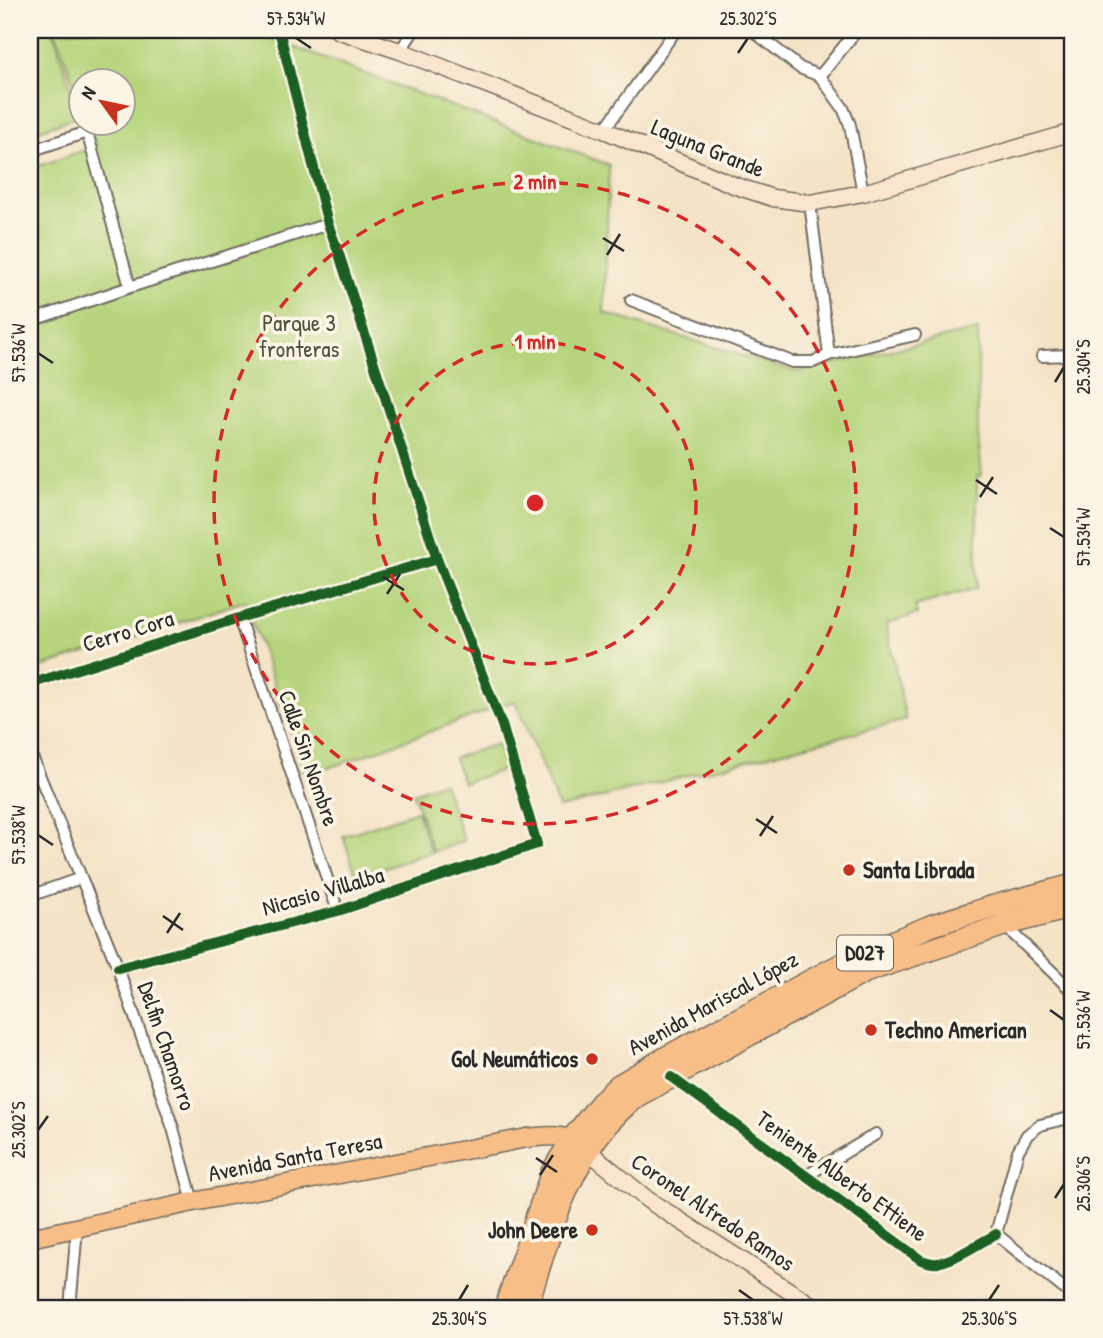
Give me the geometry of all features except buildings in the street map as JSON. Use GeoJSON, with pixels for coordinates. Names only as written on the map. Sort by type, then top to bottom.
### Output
{"type":"FeatureCollection","features":[{"type":"Feature","properties":{"kind":"highway","name":"Avenida Mariscal López"},"geometry":{"type":"LineString","coordinates":[[526,1308],[570,1182],[579,1144],[603,1100],[619,1085],[855,957],[933,925],[1073,885]]}},
{"type":"Feature","properties":{"kind":"highway","name":"Avenida Mariscal López"},"geometry":{"type":"LineString","coordinates":[[505,1308],[552,1172],[579,1144],[637,1096],[864,972],[1004,925],[1073,907]]}},
{"type":"Feature","properties":{"kind":"main road","name":"Laguna Grande"},"geometry":{"type":"LineString","coordinates":[[337,30],[400,51],[604,130],[736,186],[773,198],[810,203],[863,193],[1073,132]]}},
{"type":"Feature","properties":{"kind":"main road","name":"Avenida Santa Teresa"},"geometry":{"type":"LineString","coordinates":[[30,1238],[193,1202],[527,1138],[557,1136],[579,1144]]}},
{"type":"Feature","properties":{"kind":"main road","name":"Coronel Alfredo Ramos"},"geometry":{"type":"LineString","coordinates":[[579,1144],[648,1200],[816,1308]]}},
{"type":"Feature","properties":{"kind":"street"},"geometry":{"type":"LineString","coordinates":[[279,30],[328,224],[437,559]]}},
{"type":"Feature","properties":{"kind":"street"},"geometry":{"type":"LineString","coordinates":[[400,51],[414,30]]}},
{"type":"Feature","properties":{"kind":"street"},"geometry":{"type":"LineString","coordinates":[[604,130],[676,30]]}},
{"type":"Feature","properties":{"kind":"street"},"geometry":{"type":"LineString","coordinates":[[752,30],[800,68],[820,76],[843,108],[850,125],[863,193]]}},
{"type":"Feature","properties":{"kind":"street"},"geometry":{"type":"LineString","coordinates":[[820,76],[857,30]]}},
{"type":"Feature","properties":{"kind":"street"},"geometry":{"type":"LineString","coordinates":[[30,151],[87,132],[130,287]]}},
{"type":"Feature","properties":{"kind":"street"},"geometry":{"type":"LineString","coordinates":[[810,203],[829,355]]}},
{"type":"Feature","properties":{"kind":"street"},"geometry":{"type":"LineString","coordinates":[[30,321],[328,224]]}},
{"type":"Feature","properties":{"kind":"street"},"geometry":{"type":"LineString","coordinates":[[631,300],[792,362],[813,362],[829,355],[915,335]]}},
{"type":"Feature","properties":{"kind":"street"},"geometry":{"type":"LineString","coordinates":[[1042,356],[1073,355]]}},
{"type":"Feature","properties":{"kind":"street","name":"Cerro Cora"},"geometry":{"type":"LineString","coordinates":[[30,684],[437,559]]}},
{"type":"Feature","properties":{"kind":"street","name":"Nicasio Villalba"},"geometry":{"type":"LineString","coordinates":[[118,968],[338,911],[537,844],[502,725],[437,559]]}},
{"type":"Feature","properties":{"kind":"street","name":"Calle Sin Nombre"},"geometry":{"type":"LineString","coordinates":[[239,618],[338,911]]}},
{"type":"Feature","properties":{"kind":"street","name":"Delfin Chamorro"},"geometry":{"type":"LineString","coordinates":[[30,752],[118,968],[173,1128],[193,1202]]}},
{"type":"Feature","properties":{"kind":"street"},"geometry":{"type":"LineString","coordinates":[[30,895],[81,878]]}},
{"type":"Feature","properties":{"kind":"street"},"geometry":{"type":"LineString","coordinates":[[989,907],[1073,992]]}},
{"type":"Feature","properties":{"kind":"street","name":"Teniente Alberto Ettiene"},"geometry":{"type":"LineString","coordinates":[[671,1076],[921,1260],[937,1263],[996,1234]]}},
{"type":"Feature","properties":{"kind":"street"},"geometry":{"type":"LineString","coordinates":[[1073,1117],[1040,1125],[1027,1135],[1018,1151],[996,1234],[1073,1296]]}},
{"type":"Feature","properties":{"kind":"street"},"geometry":{"type":"LineString","coordinates":[[806,1176],[876,1133]]}},
{"type":"Feature","properties":{"kind":"street"},"geometry":{"type":"LineString","coordinates":[[69,1308],[77,1228]]}},
{"type":"Feature","properties":{"kind":"green space"},"geometry":{"type":"Polygon","coordinates":[[[30,30],[53,30],[66,73],[66,121],[30,133],[30,30]]]}},
{"type":"Feature","properties":{"kind":"green space","name":"Parque 3 fronteras"},"geometry":{"type":"Polygon","coordinates":[[[55,30],[248,30],[609,165],[604,313],[796,372],[978,330],[978,435],[982,475],[977,476],[977,588],[915,606],[917,614],[886,624],[906,720],[559,808],[515,701],[306,776],[245,601],[30,671],[30,169],[96,146],[93,136],[136,136],[136,66],[67,66],[55,30]]]}},
{"type":"Feature","properties":{"kind":"green space"},"geometry":{"type":"Polygon","coordinates":[[[497,744],[505,769],[463,783],[454,758],[497,744]]]}},
{"type":"Feature","properties":{"kind":"green space"},"geometry":{"type":"Polygon","coordinates":[[[443,782],[464,841],[433,852],[413,793],[443,782]]]}},
{"type":"Feature","properties":{"kind":"green space"},"geometry":{"type":"Polygon","coordinates":[[[417,811],[431,852],[357,878],[343,836],[417,811]]]}},
{"type":"Feature","properties":{"kind":"cycle path"},"geometry":{"type":"LineString","coordinates":[[118,968],[338,911],[537,844],[502,725],[437,559],[328,224],[279,30]]}},
{"type":"Feature","properties":{"kind":"cycle path"},"geometry":{"type":"LineString","coordinates":[[30,684],[437,559]]}},
{"type":"Feature","properties":{"kind":"cycle path"},"geometry":{"type":"LineString","coordinates":[[671,1077],[921,1260],[934,1263],[945,1261],[996,1234]]}},
{"type":"Feature","properties":{"kind":"place","name":"Santa Librada"},"geometry":{"type":"Point","coordinates":[849,870]}},
{"type":"Feature","properties":{"kind":"place","name":"Techno American"},"geometry":{"type":"Point","coordinates":[871,1030]}},
{"type":"Feature","properties":{"kind":"place","name":"Gol Neumáticos"},"geometry":{"type":"Point","coordinates":[592,1059]}},
{"type":"Feature","properties":{"kind":"place","name":"John Deere"},"geometry":{"type":"Point","coordinates":[592,1230]}}]}
